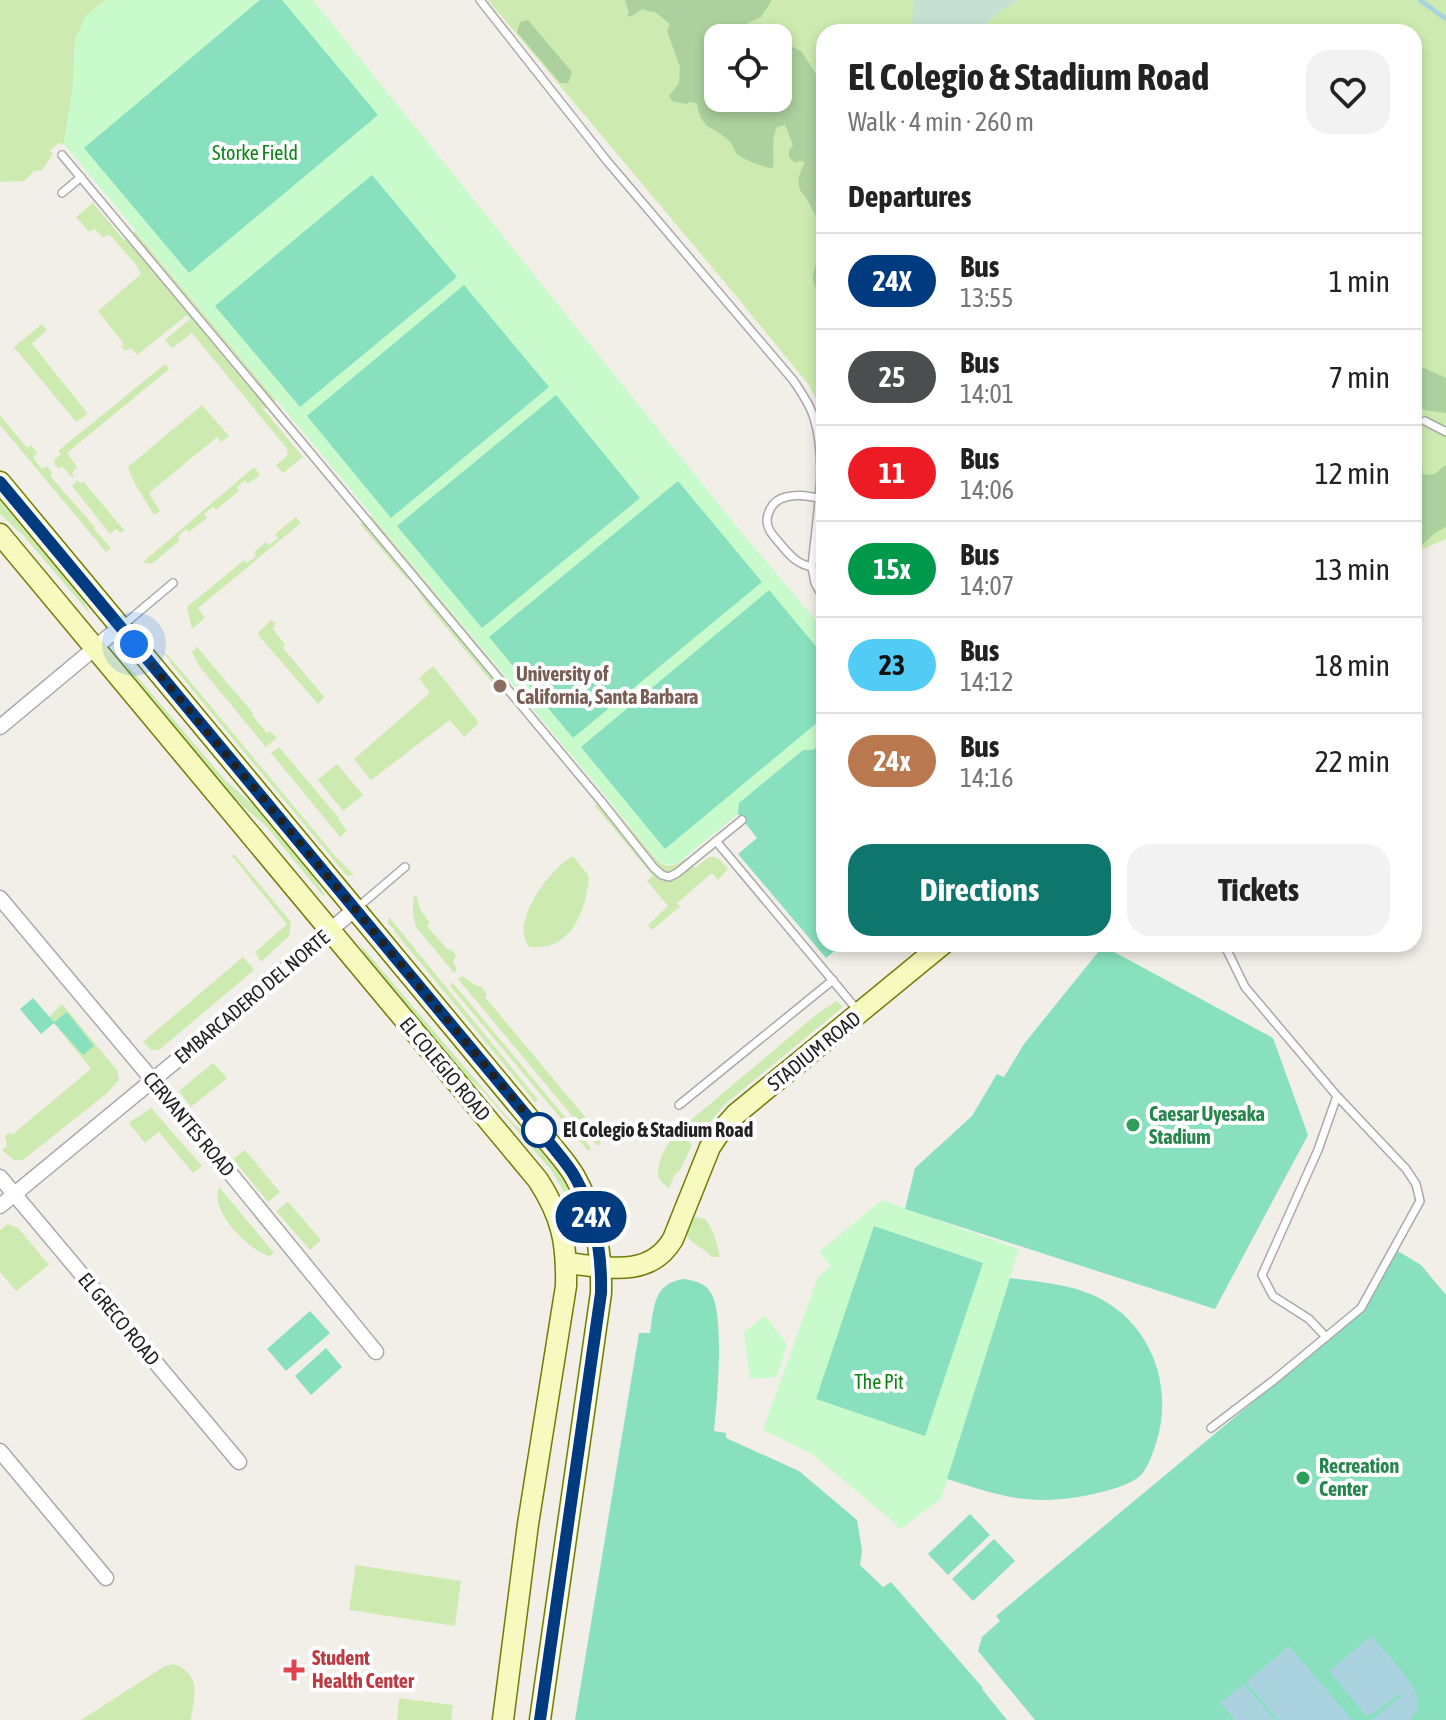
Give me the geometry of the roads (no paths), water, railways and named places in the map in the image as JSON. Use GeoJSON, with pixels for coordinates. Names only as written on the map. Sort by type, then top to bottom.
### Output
{"type":"FeatureCollection","features":[{"type":"Feature","properties":{"kind":"main road","name":"EL COLEGIO ROAD"},"geometry":{"type":"LineString","coordinates":[[0,482],[552,1146],[574,1174],[587,1203],[602,1266],[601,1293],[540,1720]]}},
{"type":"Feature","properties":{"kind":"main road","name":"EL COLEGIO ROAD"},"geometry":{"type":"LineString","coordinates":[[0,534],[538,1180],[552,1202],[561,1225],[566,1286],[528,1524],[503,1720]]}},
{"type":"Feature","properties":{"kind":"main road","name":"STADIUM ROAD"},"geometry":{"type":"LineString","coordinates":[[566,1263],[638,1267],[665,1253],[710,1147],[736,1114],[934,952]]}},
{"type":"Feature","properties":{"kind":"street"},"geometry":{"type":"LineString","coordinates":[[0,727],[120,627]]}},
{"type":"Feature","properties":{"kind":"street","name":"CERVANTES ROAD"},"geometry":{"type":"LineString","coordinates":[[0,898],[376,1352]]}},
{"type":"Feature","properties":{"kind":"street","name":"EMBARCADERO DEL NORTE"},"geometry":{"type":"LineString","coordinates":[[0,1206],[355,909]]}},
{"type":"Feature","properties":{"kind":"street","name":"EL GRECO ROAD"},"geometry":{"type":"LineString","coordinates":[[0,1177],[239,1462]]}},
{"type":"Feature","properties":{"kind":"street"},"geometry":{"type":"LineString","coordinates":[[0,1451],[106,1578]]}},
{"type":"Feature","properties":{"kind":"lane"},"geometry":{"type":"LineString","coordinates":[[480,0],[567,112],[793,380],[805,397],[816,428]]}},
{"type":"Feature","properties":{"kind":"lane"},"geometry":{"type":"LineString","coordinates":[[62,155],[654,868],[669,877],[677,873],[742,820]]}},
{"type":"Feature","properties":{"kind":"lane"},"geometry":{"type":"LineString","coordinates":[[62,193],[81,177]]}},
{"type":"Feature","properties":{"kind":"lane"},"geometry":{"type":"LineString","coordinates":[[1425,421],[1446,432]]}},
{"type":"Feature","properties":{"kind":"lane"},"geometry":{"type":"LineString","coordinates":[[812,567],[792,558],[770,530],[767,521],[774,504],[784,497],[816,498]]}},
{"type":"Feature","properties":{"kind":"lane"},"geometry":{"type":"LineString","coordinates":[[816,521],[812,567],[816,585]]}},
{"type":"Feature","properties":{"kind":"lane"},"geometry":{"type":"LineString","coordinates":[[120,627],[173,583]]}},
{"type":"Feature","properties":{"kind":"lane"},"geometry":{"type":"LineString","coordinates":[[716,841],[860,1014]]}},
{"type":"Feature","properties":{"kind":"lane"},"geometry":{"type":"LineString","coordinates":[[355,909],[405,867]]}},
{"type":"Feature","properties":{"kind":"lane"},"geometry":{"type":"LineString","coordinates":[[1211,1428],[1361,1308],[1420,1201],[1416,1184],[1406,1169],[1337,1096],[1245,987],[1228,952]]}},
{"type":"Feature","properties":{"kind":"lane"},"geometry":{"type":"LineString","coordinates":[[679,1105],[833,980]]}},
{"type":"Feature","properties":{"kind":"lane"},"geometry":{"type":"LineString","coordinates":[[1326,1337],[1309,1319],[1273,1296],[1262,1275],[1318,1150],[1337,1096]]}},
{"type":"Feature","properties":{"kind":"water"},"geometry":{"type":"Polygon","coordinates":[[[1371,1636],[1399,1667],[1416,1694],[1418,1701],[1411,1720],[1372,1720],[1401,1696],[1400,1693],[1372,1715],[1366,1716],[1329,1671],[1371,1636]]]}},
{"type":"Feature","properties":{"kind":"water"},"geometry":{"type":"Polygon","coordinates":[[[1289,1646],[1352,1720],[1278,1720],[1246,1682],[1289,1646]]]}},
{"type":"Feature","properties":{"kind":"water"},"geometry":{"type":"Polygon","coordinates":[[[1244,1684],[1275,1720],[1235,1720],[1220,1703],[1244,1684]]]}},
{"type":"Feature","properties":{"kind":"waterway"},"geometry":{"type":"LineString","coordinates":[[1420,0],[1446,19]]}},
{"type":"Feature","properties":{"kind":"place","name":"University of California, Santa Barbara"},"geometry":{"type":"Point","coordinates":[500,686]}},
{"type":"Feature","properties":{"kind":"place","name":"Caesar Uyesaka Stadium"},"geometry":{"type":"Point","coordinates":[1133,1125]}},
{"type":"Feature","properties":{"kind":"place","name":"El Colegio & Stadium Road"},"geometry":{"type":"Point","coordinates":[539,1130]}},
{"type":"Feature","properties":{"kind":"place","name":"Recreation Center"},"geometry":{"type":"Point","coordinates":[1303,1478]}},
{"type":"Feature","properties":{"kind":"place","name":"Student Health Center"},"geometry":{"type":"Point","coordinates":[294,1670]}},
{"type":"Feature","properties":{"kind":"park label","name":"Storke Field"},"geometry":{"type":"Point","coordinates":[255,153]}},
{"type":"Feature","properties":{"kind":"park label","name":"The Pit"},"geometry":{"type":"Point","coordinates":[879,1382]}}]}
